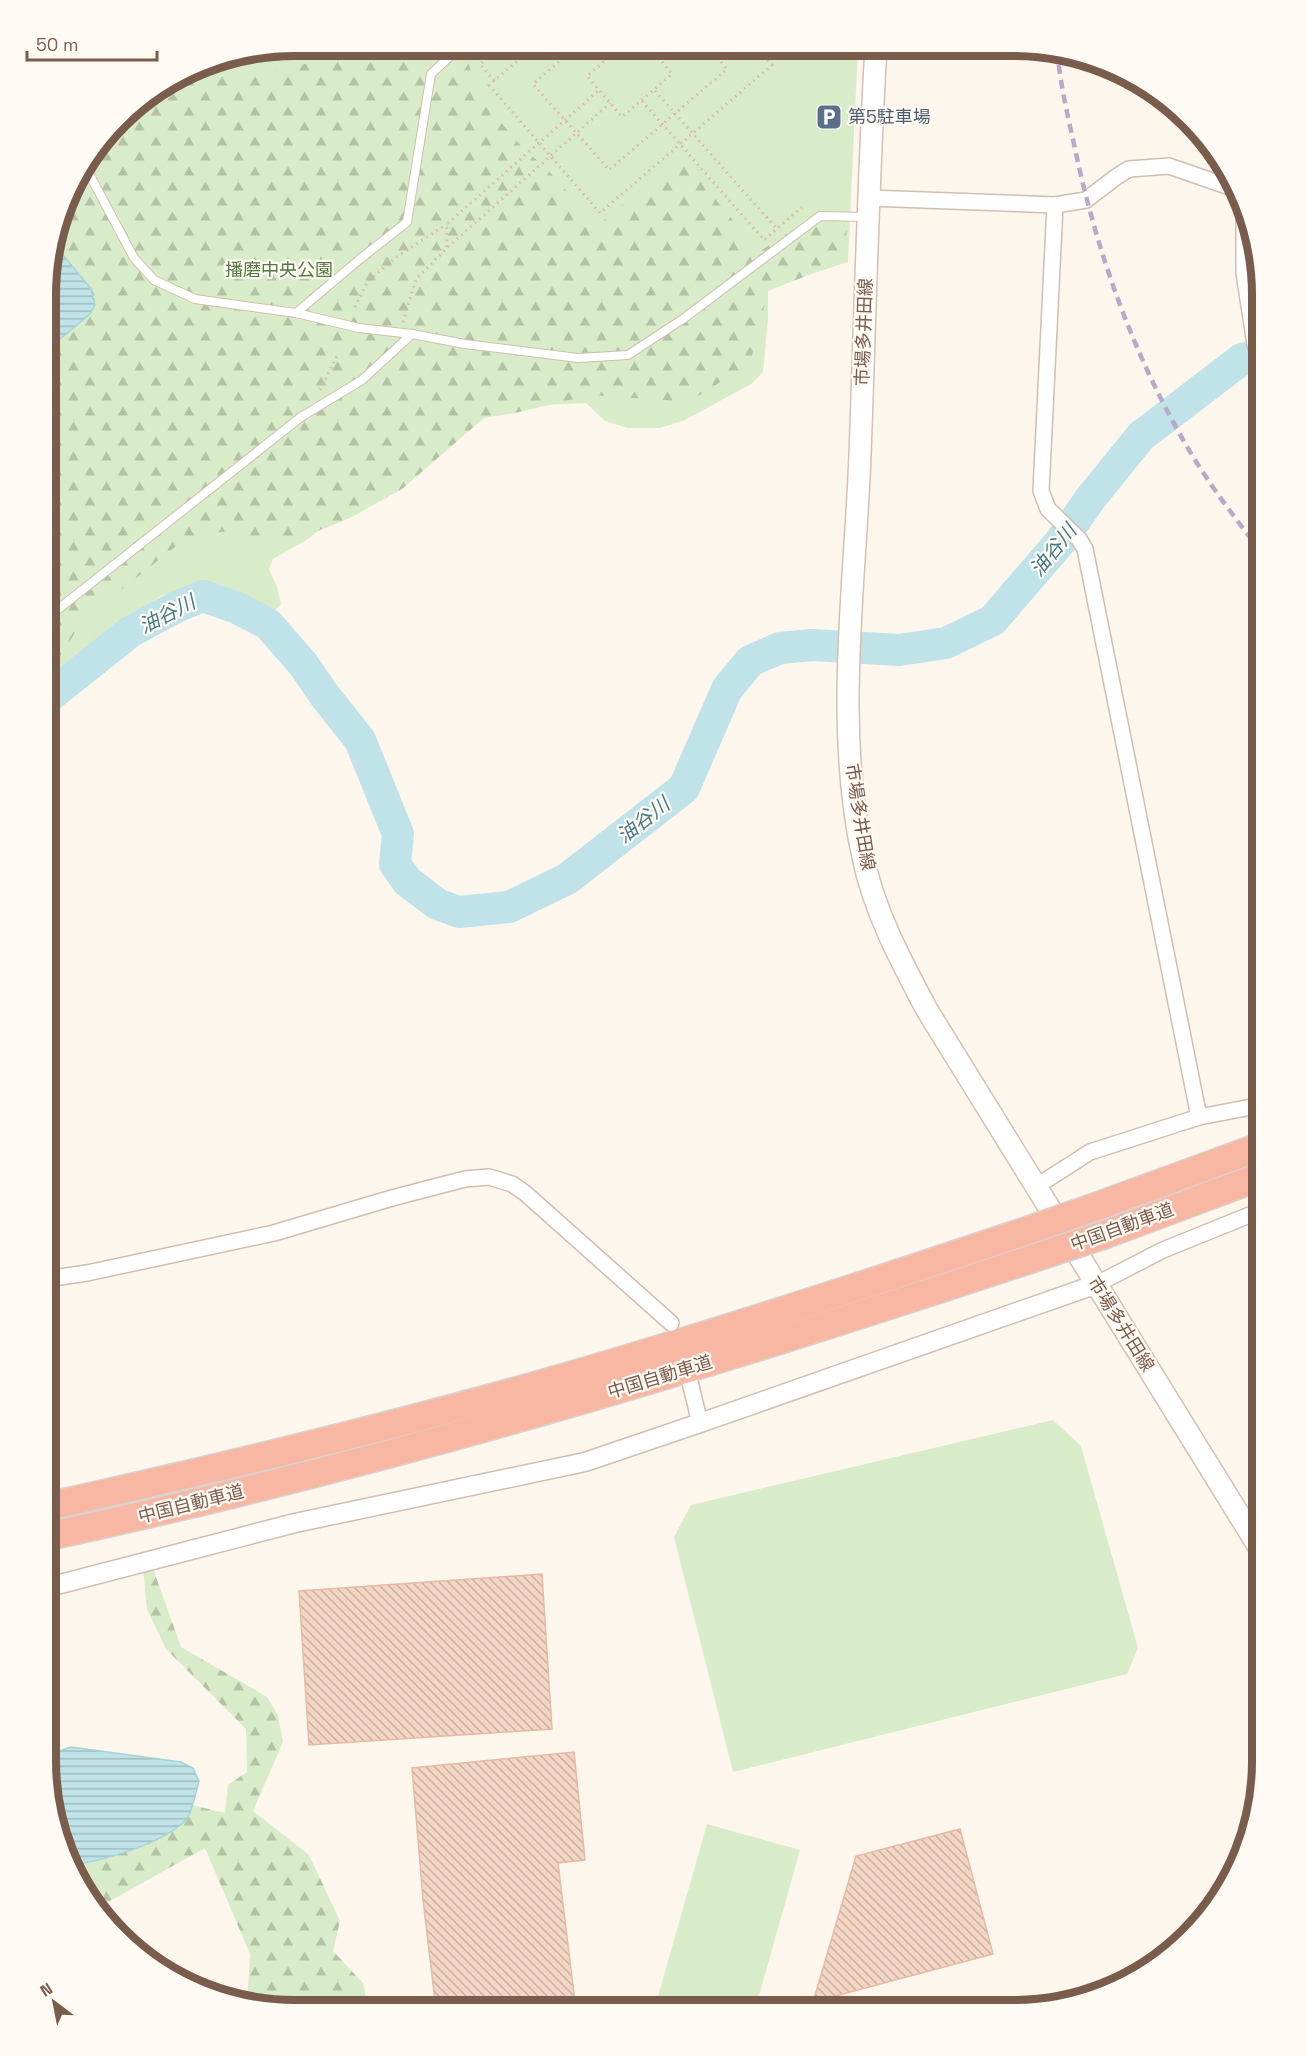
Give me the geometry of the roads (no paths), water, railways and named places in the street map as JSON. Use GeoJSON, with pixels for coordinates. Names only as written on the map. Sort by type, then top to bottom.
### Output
{"type":"FeatureCollection","features":[{"type":"Feature","properties":{"kind":"highway","name":"中国自動車道"},"geometry":{"type":"LineString","coordinates":[[56,1505],[411,1420],[618,1361],[860,1287],[1092,1208],[1252,1150]]}},
{"type":"Feature","properties":{"kind":"highway","name":"中国自動車道"},"geometry":{"type":"LineString","coordinates":[[56,1535],[143,1516],[414,1447],[635,1385],[871,1313],[1104,1235],[1252,1180]]}},
{"type":"Feature","properties":{"kind":"main road","name":"市場多井田線"},"geometry":{"type":"LineString","coordinates":[[876,56],[848,669],[848,739],[863,857],[879,912],[901,963],[927,1010],[1252,1531]]}},
{"type":"Feature","properties":{"kind":"street"},"geometry":{"type":"LineString","coordinates":[[869,208],[1056,205],[1086,200],[1129,169],[1168,166],[1225,186]]}},
{"type":"Feature","properties":{"kind":"street"},"geometry":{"type":"LineString","coordinates":[[1056,205],[1041,491],[1048,509],[1079,539],[1085,549],[1199,1117]]}},
{"type":"Feature","properties":{"kind":"street"},"geometry":{"type":"LineString","coordinates":[[1244,237],[1244,273],[1252,325]]}},
{"type":"Feature","properties":{"kind":"street"},"geometry":{"type":"LineString","coordinates":[[1037,1186],[1090,1152],[1199,1117],[1252,1108]]}},
{"type":"Feature","properties":{"kind":"street"},"geometry":{"type":"LineString","coordinates":[[56,1278],[274,1233],[392,1198],[465,1179],[489,1177],[512,1184],[525,1193],[671,1323]]}},
{"type":"Feature","properties":{"kind":"street"},"geometry":{"type":"LineString","coordinates":[[56,1585],[295,1523],[585,1462],[700,1424],[1097,1284],[1163,1250],[1252,1214]]}},
{"type":"Feature","properties":{"kind":"street"},"geometry":{"type":"LineString","coordinates":[[689,1378],[700,1424]]}},
{"type":"Feature","properties":{"kind":"lane"},"geometry":{"type":"LineString","coordinates":[[296,313],[360,258],[407,222],[413,198],[431,74],[450,56]]}},
{"type":"Feature","properties":{"kind":"lane"},"geometry":{"type":"LineString","coordinates":[[89,173],[134,258],[154,280],[195,299],[296,313],[359,328],[578,358],[628,354],[683,319],[820,216],[869,208]]}},
{"type":"Feature","properties":{"kind":"lane"},"geometry":{"type":"LineString","coordinates":[[56,611],[301,417],[362,380],[412,334]]}},
{"type":"Feature","properties":{"kind":"water"},"geometry":{"type":"Polygon","coordinates":[[[60,251],[91,289],[95,305],[90,314],[56,342],[56,279],[60,251]]]}},
{"type":"Feature","properties":{"kind":"water"},"geometry":{"type":"Polygon","coordinates":[[[71,1747],[181,1762],[193,1768],[199,1781],[188,1817],[175,1829],[147,1844],[114,1856],[79,1864],[68,1838],[60,1808],[56,1777],[56,1753],[71,1747]]]}},
{"type":"Feature","properties":{"kind":"waterway","name":"油谷川"},"geometry":{"type":"LineString","coordinates":[[56,691],[130,632],[176,607],[203,596],[235,607],[268,624],[303,664],[360,740],[398,834],[395,864],[407,881],[437,904],[459,912],[509,907],[567,879],[684,788],[727,689],[750,661],[780,648],[813,645],[899,650],[946,643],[993,620],[1060,542],[1090,499],[1141,436],[1242,359],[1252,356]]}},
{"type":"Feature","properties":{"kind":"railway"},"geometry":{"type":"LineString","coordinates":[[1058,60],[1066,109],[1093,223],[1133,337],[1149,374],[1194,459],[1252,540]]}},
{"type":"Feature","properties":{"kind":"place","name":"第5駐車場"},"geometry":{"type":"Point","coordinates":[829,117]}},
{"type":"Feature","properties":{"kind":"park label","name":"播磨中央公園"},"geometry":{"type":"Point","coordinates":[279,270]}}]}
